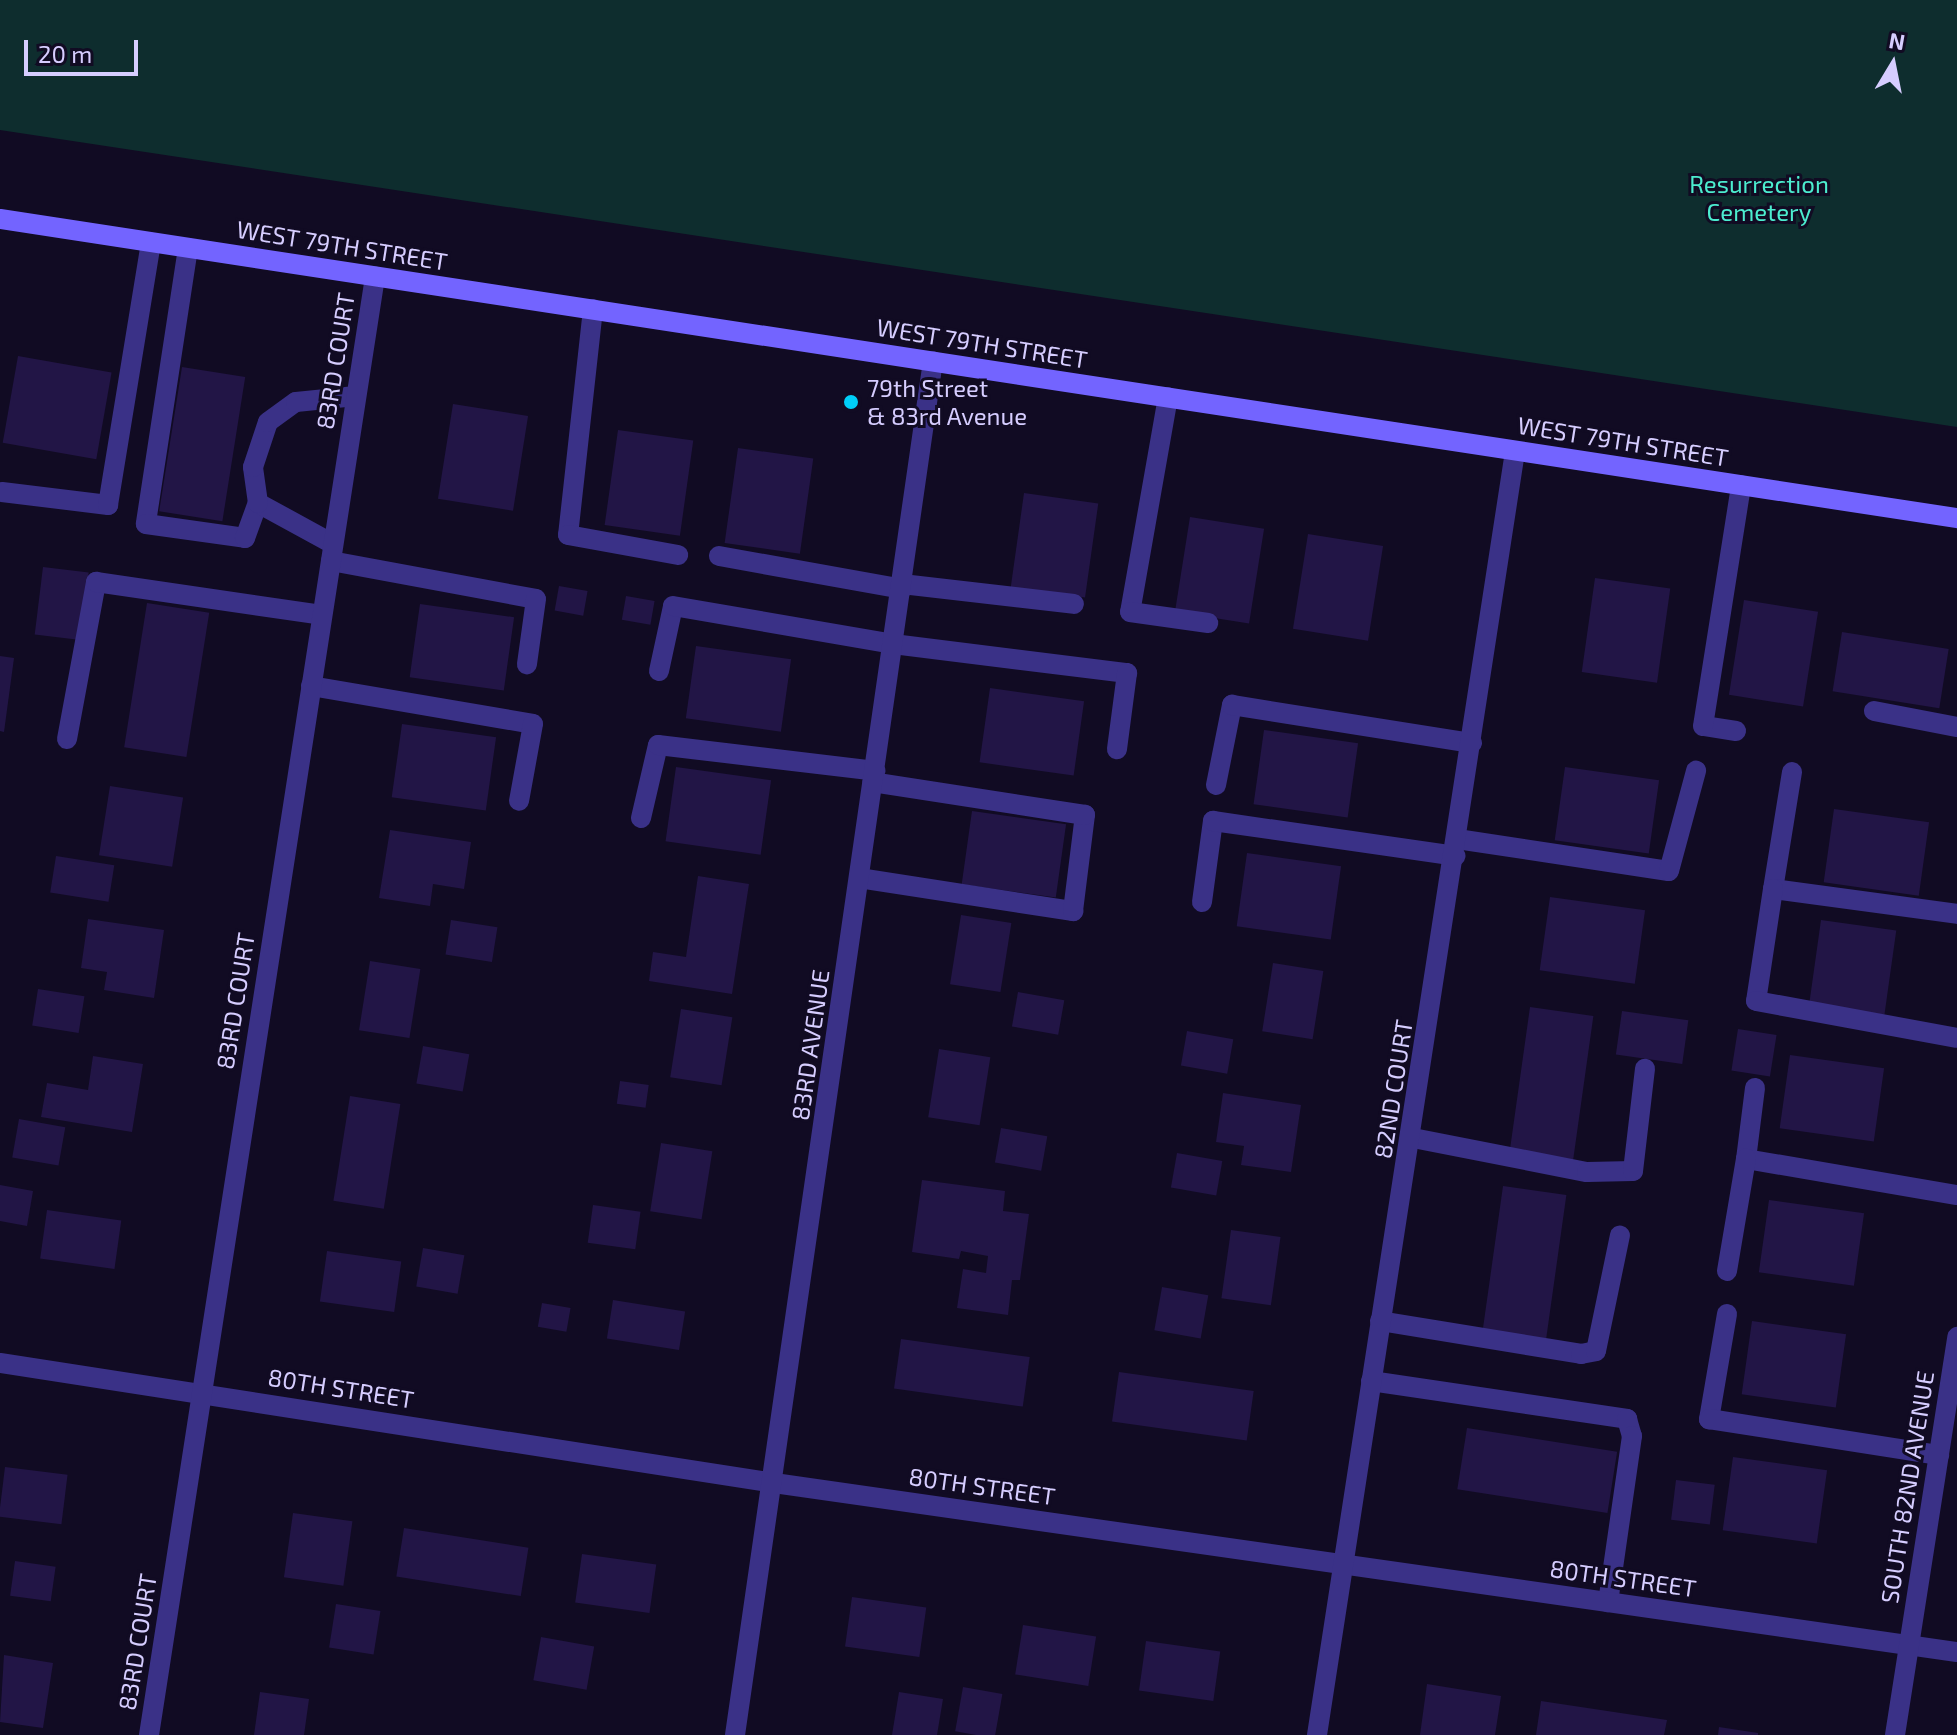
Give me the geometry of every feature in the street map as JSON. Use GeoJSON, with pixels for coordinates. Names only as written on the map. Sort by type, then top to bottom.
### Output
{"type":"FeatureCollection","features":[{"type":"Feature","properties":{"kind":"main road","name":"WEST 79TH STREET"},"geometry":{"type":"LineString","coordinates":[[0,219],[1957,518]]}},
{"type":"Feature","properties":{"kind":"street"},"geometry":{"type":"LineString","coordinates":[[2,492],[108,505],[151,242]]}},
{"type":"Feature","properties":{"kind":"street"},"geometry":{"type":"LineString","coordinates":[[188,248],[146,524],[245,538],[258,503],[253,467],[268,422],[296,402],[356,396]]}},
{"type":"Feature","properties":{"kind":"street","name":"83RD COURT"},"geometry":{"type":"LineString","coordinates":[[149,1735],[375,276]]}},
{"type":"Feature","properties":{"kind":"street"},"geometry":{"type":"LineString","coordinates":[[593,309],[568,535],[678,555]]}},
{"type":"Feature","properties":{"kind":"street","name":"83RD AVENUE"},"geometry":{"type":"LineString","coordinates":[[735,1735],[774,1483],[933,361]]}},
{"type":"Feature","properties":{"kind":"street"},"geometry":{"type":"LineString","coordinates":[[1168,397],[1130,612],[1208,623]]}},
{"type":"Feature","properties":{"kind":"street","name":"82ND COURT"},"geometry":{"type":"LineString","coordinates":[[1317,1735],[1380,1321],[1413,1138],[1515,451]]}},
{"type":"Feature","properties":{"kind":"street"},"geometry":{"type":"LineString","coordinates":[[1736,731],[1703,726],[1741,485]]}},
{"type":"Feature","properties":{"kind":"street"},"geometry":{"type":"LineString","coordinates":[[258,503],[332,553],[536,599],[527,664]]}},
{"type":"Feature","properties":{"kind":"street"},"geometry":{"type":"LineString","coordinates":[[719,556],[902,586],[1074,604]]}},
{"type":"Feature","properties":{"kind":"street"},"geometry":{"type":"LineString","coordinates":[[67,739],[96,582],[322,615]]}},
{"type":"Feature","properties":{"kind":"street"},"geometry":{"type":"LineString","coordinates":[[659,671],[673,606],[893,644],[1127,673],[1117,749]]}},
{"type":"Feature","properties":{"kind":"street"},"geometry":{"type":"LineString","coordinates":[[311,686],[533,724],[519,801]]}},
{"type":"Feature","properties":{"kind":"street"},"geometry":{"type":"LineString","coordinates":[[1216,785],[1232,705],[1472,743]]}},
{"type":"Feature","properties":{"kind":"street"},"geometry":{"type":"LineString","coordinates":[[1874,711],[1957,727]]}},
{"type":"Feature","properties":{"kind":"street"},"geometry":{"type":"LineString","coordinates":[[641,818],[658,745],[874,777],[1085,815],[1073,911],[859,878]]}},
{"type":"Feature","properties":{"kind":"street"},"geometry":{"type":"LineString","coordinates":[[1202,902],[1213,821],[1669,871],[1696,771]]}},
{"type":"Feature","properties":{"kind":"street"},"geometry":{"type":"LineString","coordinates":[[1792,772],[1756,1001],[1957,1038]]}},
{"type":"Feature","properties":{"kind":"street"},"geometry":{"type":"LineString","coordinates":[[1773,889],[1957,914]]}},
{"type":"Feature","properties":{"kind":"street"},"geometry":{"type":"LineString","coordinates":[[1413,1138],[1587,1172],[1633,1171],[1645,1069]]}},
{"type":"Feature","properties":{"kind":"street"},"geometry":{"type":"LineString","coordinates":[[1727,1271],[1755,1088]]}},
{"type":"Feature","properties":{"kind":"street"},"geometry":{"type":"LineString","coordinates":[[1746,1159],[1957,1195]]}},
{"type":"Feature","properties":{"kind":"street"},"geometry":{"type":"LineString","coordinates":[[1380,1321],[1581,1354],[1596,1351],[1620,1235]]}},
{"type":"Feature","properties":{"kind":"street"},"geometry":{"type":"LineString","coordinates":[[1727,1314],[1709,1419],[1939,1455]]}},
{"type":"Feature","properties":{"kind":"street","name":"SOUTH 82ND AVENUE"},"geometry":{"type":"LineString","coordinates":[[1895,1735],[1957,1337]]}},
{"type":"Feature","properties":{"kind":"street","name":"80TH STREET"},"geometry":{"type":"LineString","coordinates":[[0,1363],[774,1483],[1957,1652]]}},
{"type":"Feature","properties":{"kind":"street"},"geometry":{"type":"LineString","coordinates":[[1371,1381],[1627,1419],[1632,1436],[1608,1602]]}},
{"type":"Feature","properties":{"kind":"green space","name":"Resurrection Cemetery"},"geometry":{"type":"Polygon","coordinates":[[[0,0],[1957,0],[1957,427],[0,130],[0,0]]]}},
{"type":"Feature","properties":{"kind":"building"},"geometry":{"type":"Polygon","coordinates":[[[18,356],[112,372],[96,459],[3,443],[18,356]]]}},
{"type":"Feature","properties":{"kind":"building"},"geometry":{"type":"Polygon","coordinates":[[[182,367],[245,377],[222,521],[159,511],[182,367]]]}},
{"type":"Feature","properties":{"kind":"building"},"geometry":{"type":"Polygon","coordinates":[[[453,404],[528,416],[513,511],[438,499],[453,404]]]}},
{"type":"Feature","properties":{"kind":"building"},"geometry":{"type":"Polygon","coordinates":[[[618,430],[693,441],[680,536],[605,525],[618,430]]]}},
{"type":"Feature","properties":{"kind":"building"},"geometry":{"type":"Polygon","coordinates":[[[738,448],[813,459],[800,554],[725,543],[738,448]]]}},
{"type":"Feature","properties":{"kind":"building"},"geometry":{"type":"Polygon","coordinates":[[[1024,493],[1098,503],[1085,598],[1011,587],[1024,493]]]}},
{"type":"Feature","properties":{"kind":"building"},"geometry":{"type":"Polygon","coordinates":[[[1190,517],[1264,529],[1249,624],[1175,612],[1190,517]]]}},
{"type":"Feature","properties":{"kind":"building"},"geometry":{"type":"Polygon","coordinates":[[[1308,534],[1383,546],[1368,641],[1293,629],[1308,534]]]}},
{"type":"Feature","properties":{"kind":"building"},"geometry":{"type":"Polygon","coordinates":[[[43,567],[89,573],[80,640],[35,634],[43,567]]]}},
{"type":"Feature","properties":{"kind":"building"},"geometry":{"type":"Polygon","coordinates":[[[1595,578],[1670,589],[1657,683],[1582,672],[1595,578]]]}},
{"type":"Feature","properties":{"kind":"building"},"geometry":{"type":"Polygon","coordinates":[[[559,586],[588,591],[583,616],[555,611],[559,586]]]}},
{"type":"Feature","properties":{"kind":"building"},"geometry":{"type":"Polygon","coordinates":[[[626,596],[655,601],[650,625],[622,620],[626,596]]]}},
{"type":"Feature","properties":{"kind":"building"},"geometry":{"type":"Polygon","coordinates":[[[1744,600],[1818,612],[1803,707],[1729,695],[1744,600]]]}},
{"type":"Feature","properties":{"kind":"building"},"geometry":{"type":"Polygon","coordinates":[[[147,603],[209,613],[186,757],[124,747],[147,603]]]}},
{"type":"Feature","properties":{"kind":"building"},"geometry":{"type":"Polygon","coordinates":[[[420,604],[514,617],[504,691],[410,677],[420,604]]]}},
{"type":"Feature","properties":{"kind":"building"},"geometry":{"type":"Polygon","coordinates":[[[1842,632],[1949,649],[1939,708],[1833,691],[1842,632]]]}},
{"type":"Feature","properties":{"kind":"building"},"geometry":{"type":"Polygon","coordinates":[[[696,646],[791,659],[781,732],[686,718],[696,646]]]}},
{"type":"Feature","properties":{"kind":"building"},"geometry":{"type":"Polygon","coordinates":[[[0,656],[14,658],[4,732],[0,731],[0,656]]]}},
{"type":"Feature","properties":{"kind":"building"},"geometry":{"type":"Polygon","coordinates":[[[990,688],[1084,701],[1074,775],[980,762],[990,688]]]}},
{"type":"Feature","properties":{"kind":"building"},"geometry":{"type":"Polygon","coordinates":[[[402,724],[496,737],[486,811],[392,797],[402,724]]]}},
{"type":"Feature","properties":{"kind":"building"},"geometry":{"type":"Polygon","coordinates":[[[1264,730],[1358,743],[1348,817],[1254,804],[1264,730]]]}},
{"type":"Feature","properties":{"kind":"building"},"geometry":{"type":"Polygon","coordinates":[[[676,767],[771,780],[761,855],[666,841],[676,767]]]}},
{"type":"Feature","properties":{"kind":"building"},"geometry":{"type":"Polygon","coordinates":[[[1565,767],[1659,780],[1649,854],[1555,840],[1565,767]]]}},
{"type":"Feature","properties":{"kind":"building"},"geometry":{"type":"Polygon","coordinates":[[[110,786],[183,798],[172,867],[99,855],[110,786]]]}},
{"type":"Feature","properties":{"kind":"building"},"geometry":{"type":"Polygon","coordinates":[[[1834,809],[1929,822],[1919,896],[1824,882],[1834,809]]]}},
{"type":"Feature","properties":{"kind":"building"},"geometry":{"type":"Polygon","coordinates":[[[972,811],[1066,824],[1056,898],[962,884],[972,811]]]}},
{"type":"Feature","properties":{"kind":"building"},"geometry":{"type":"Polygon","coordinates":[[[390,830],[471,842],[464,889],[433,884],[430,906],[379,898],[390,830]]]}},
{"type":"Feature","properties":{"kind":"building"},"geometry":{"type":"Polygon","coordinates":[[[1247,853],[1341,866],[1331,940],[1237,926],[1247,853]]]}},
{"type":"Feature","properties":{"kind":"building"},"geometry":{"type":"Polygon","coordinates":[[[56,856],[114,865],[108,902],[50,893],[56,856]]]}},
{"type":"Feature","properties":{"kind":"building"},"geometry":{"type":"Polygon","coordinates":[[[698,876],[749,884],[732,994],[649,981],[653,952],[686,957],[698,876]]]}},
{"type":"Feature","properties":{"kind":"building"},"geometry":{"type":"Polygon","coordinates":[[[1550,897],[1645,910],[1635,984],[1540,970],[1550,897]]]}},
{"type":"Feature","properties":{"kind":"building"},"geometry":{"type":"Polygon","coordinates":[[[961,915],[1011,923],[1000,992],[950,984],[961,915]]]}},
{"type":"Feature","properties":{"kind":"building"},"geometry":{"type":"Polygon","coordinates":[[[88,919],[164,930],[154,998],[104,990],[107,972],[81,968],[88,919]]]}},
{"type":"Feature","properties":{"kind":"building"},"geometry":{"type":"Polygon","coordinates":[[[451,920],[497,927],[492,962],[446,955],[451,920]]]}},
{"type":"Feature","properties":{"kind":"building"},"geometry":{"type":"Polygon","coordinates":[[[1821,920],[1896,931],[1884,1015],[1809,1004],[1821,920]]]}},
{"type":"Feature","properties":{"kind":"building"},"geometry":{"type":"Polygon","coordinates":[[[370,961],[420,969],[409,1038],[359,1030],[370,961]]]}},
{"type":"Feature","properties":{"kind":"building"},"geometry":{"type":"Polygon","coordinates":[[[1273,963],[1323,971],[1313,1039],[1262,1031],[1273,963]]]}},
{"type":"Feature","properties":{"kind":"building"},"geometry":{"type":"Polygon","coordinates":[[[38,989],[84,996],[79,1033],[32,1026],[38,989]]]}},
{"type":"Feature","properties":{"kind":"building"},"geometry":{"type":"Polygon","coordinates":[[[1018,992],[1064,1000],[1058,1035],[1012,1026],[1018,992]]]}},
{"type":"Feature","properties":{"kind":"building"},"geometry":{"type":"Polygon","coordinates":[[[1530,1007],[1593,1016],[1573,1159],[1510,1151],[1530,1007]]]}},
{"type":"Feature","properties":{"kind":"building"},"geometry":{"type":"Polygon","coordinates":[[[681,1009],[732,1017],[722,1085],[670,1077],[681,1009]]]}},
{"type":"Feature","properties":{"kind":"building"},"geometry":{"type":"Polygon","coordinates":[[[1622,1011],[1688,1020],[1682,1064],[1616,1055],[1622,1011]]]}},
{"type":"Feature","properties":{"kind":"building"},"geometry":{"type":"Polygon","coordinates":[[[1738,1029],[1777,1035],[1770,1077],[1731,1070],[1738,1029]]]}},
{"type":"Feature","properties":{"kind":"building"},"geometry":{"type":"Polygon","coordinates":[[[1187,1031],[1233,1039],[1227,1074],[1181,1065],[1187,1031]]]}},
{"type":"Feature","properties":{"kind":"building"},"geometry":{"type":"Polygon","coordinates":[[[423,1046],[469,1054],[463,1092],[416,1083],[423,1046]]]}},
{"type":"Feature","properties":{"kind":"building"},"geometry":{"type":"Polygon","coordinates":[[[939,1049],[990,1057],[980,1125],[928,1117],[939,1049]]]}},
{"type":"Feature","properties":{"kind":"building"},"geometry":{"type":"Polygon","coordinates":[[[1790,1055],[1884,1068],[1874,1142],[1780,1128],[1790,1055]]]}},
{"type":"Feature","properties":{"kind":"building"},"geometry":{"type":"Polygon","coordinates":[[[93,1056],[143,1064],[132,1132],[41,1117],[47,1083],[88,1090],[93,1056]]]}},
{"type":"Feature","properties":{"kind":"building"},"geometry":{"type":"Polygon","coordinates":[[[620,1081],[649,1085],[646,1108],[617,1104],[620,1081]]]}},
{"type":"Feature","properties":{"kind":"building"},"geometry":{"type":"Polygon","coordinates":[[[1223,1093],[1301,1105],[1291,1172],[1241,1165],[1244,1146],[1216,1142],[1223,1093]]]}},
{"type":"Feature","properties":{"kind":"building"},"geometry":{"type":"Polygon","coordinates":[[[350,1096],[400,1104],[384,1209],[333,1201],[350,1096]]]}},
{"type":"Feature","properties":{"kind":"building"},"geometry":{"type":"Polygon","coordinates":[[[19,1119],[65,1127],[59,1166],[12,1157],[19,1119]]]}},
{"type":"Feature","properties":{"kind":"building"},"geometry":{"type":"Polygon","coordinates":[[[1001,1128],[1047,1136],[1041,1171],[995,1162],[1001,1128]]]}},
{"type":"Feature","properties":{"kind":"building"},"geometry":{"type":"Polygon","coordinates":[[[661,1143],[712,1151],[702,1219],[650,1211],[661,1143]]]}},
{"type":"Feature","properties":{"kind":"building"},"geometry":{"type":"Polygon","coordinates":[[[1177,1153],[1222,1161],[1216,1195],[1171,1187],[1177,1153]]]}},
{"type":"Feature","properties":{"kind":"building"},"geometry":{"type":"Polygon","coordinates":[[[922,1180],[1005,1191],[1003,1211],[1029,1214],[1020,1280],[1012,1280],[1008,1315],[957,1308],[963,1269],[986,1273],[988,1256],[961,1251],[959,1259],[912,1252],[922,1180]]]}},
{"type":"Feature","properties":{"kind":"building"},"geometry":{"type":"Polygon","coordinates":[[[0,1185],[33,1191],[27,1226],[0,1221],[0,1185]]]}},
{"type":"Feature","properties":{"kind":"building"},"geometry":{"type":"Polygon","coordinates":[[[1503,1186],[1566,1195],[1546,1338],[1483,1330],[1503,1186]]]}},
{"type":"Feature","properties":{"kind":"building"},"geometry":{"type":"Polygon","coordinates":[[[1769,1200],[1864,1213],[1854,1286],[1759,1272],[1769,1200]]]}},
{"type":"Feature","properties":{"kind":"building"},"geometry":{"type":"Polygon","coordinates":[[[593,1205],[641,1212],[635,1249],[588,1243],[593,1205]]]}},
{"type":"Feature","properties":{"kind":"building"},"geometry":{"type":"Polygon","coordinates":[[[47,1210],[121,1220],[114,1269],[40,1259],[47,1210]]]}},
{"type":"Feature","properties":{"kind":"building"},"geometry":{"type":"Polygon","coordinates":[[[1231,1230],[1281,1237],[1271,1305],[1221,1298],[1231,1230]]]}},
{"type":"Feature","properties":{"kind":"building"},"geometry":{"type":"Polygon","coordinates":[[[423,1248],[464,1255],[458,1294],[416,1286],[423,1248]]]}},
{"type":"Feature","properties":{"kind":"building"},"geometry":{"type":"Polygon","coordinates":[[[327,1251],[401,1261],[394,1312],[320,1302],[327,1251]]]}},
{"type":"Feature","properties":{"kind":"building"},"geometry":{"type":"Polygon","coordinates":[[[1162,1287],[1208,1295],[1201,1338],[1154,1330],[1162,1287]]]}},
{"type":"Feature","properties":{"kind":"building"},"geometry":{"type":"Polygon","coordinates":[[[613,1300],[685,1311],[679,1350],[607,1339],[613,1300]]]}},
{"type":"Feature","properties":{"kind":"building"},"geometry":{"type":"Polygon","coordinates":[[[542,1303],[571,1308],[566,1332],[538,1327],[542,1303]]]}},
{"type":"Feature","properties":{"kind":"building"},"geometry":{"type":"Polygon","coordinates":[[[1752,1321],[1846,1334],[1836,1408],[1742,1394],[1752,1321]]]}},
{"type":"Feature","properties":{"kind":"building"},"geometry":{"type":"Polygon","coordinates":[[[901,1339],[1030,1357],[1023,1407],[894,1389],[901,1339]]]}},
{"type":"Feature","properties":{"kind":"building"},"geometry":{"type":"Polygon","coordinates":[[[1119,1372],[1254,1391],[1247,1440],[1112,1422],[1119,1372]]]}},
{"type":"Feature","properties":{"kind":"building"},"geometry":{"type":"Polygon","coordinates":[[[1467,1428],[1617,1452],[1607,1513],[1457,1489],[1467,1428]]]}},
{"type":"Feature","properties":{"kind":"building"},"geometry":{"type":"Polygon","coordinates":[[[1733,1457],[1827,1470],[1817,1544],[1723,1530],[1733,1457]]]}},
{"type":"Feature","properties":{"kind":"building"},"geometry":{"type":"Polygon","coordinates":[[[5,1467],[68,1475],[61,1524],[0,1517],[5,1467]]]}},
{"type":"Feature","properties":{"kind":"building"},"geometry":{"type":"Polygon","coordinates":[[[1676,1480],[1715,1485],[1710,1524],[1671,1520],[1676,1480]]]}},
{"type":"Feature","properties":{"kind":"building"},"geometry":{"type":"Polygon","coordinates":[[[293,1513],[352,1521],[343,1586],[284,1577],[293,1513]]]}},
{"type":"Feature","properties":{"kind":"building"},"geometry":{"type":"Polygon","coordinates":[[[404,1528],[528,1548],[521,1596],[396,1576],[404,1528]]]}},
{"type":"Feature","properties":{"kind":"building"},"geometry":{"type":"Polygon","coordinates":[[[582,1554],[656,1564],[649,1613],[575,1603],[582,1554]]]}},
{"type":"Feature","properties":{"kind":"building"},"geometry":{"type":"Polygon","coordinates":[[[15,1561],[56,1567],[51,1601],[10,1596],[15,1561]]]}},
{"type":"Feature","properties":{"kind":"building"},"geometry":{"type":"Polygon","coordinates":[[[852,1597],[926,1607],[919,1657],[845,1647],[852,1597]]]}},
{"type":"Feature","properties":{"kind":"building"},"geometry":{"type":"Polygon","coordinates":[[[336,1604],[380,1611],[374,1654],[329,1647],[336,1604]]]}},
{"type":"Feature","properties":{"kind":"building"},"geometry":{"type":"Polygon","coordinates":[[[1023,1625],[1096,1637],[1088,1686],[1015,1674],[1023,1625]]]}},
{"type":"Feature","properties":{"kind":"building"},"geometry":{"type":"Polygon","coordinates":[[[541,1637],[594,1646],[587,1690],[533,1680],[541,1637]]]}},
{"type":"Feature","properties":{"kind":"building"},"geometry":{"type":"Polygon","coordinates":[[[1146,1641],[1220,1651],[1213,1701],[1139,1691],[1146,1641]]]}},
{"type":"Feature","properties":{"kind":"building"},"geometry":{"type":"Polygon","coordinates":[[[4,1655],[53,1663],[43,1728],[0,1722],[4,1655]]]}},
{"type":"Feature","properties":{"kind":"building"},"geometry":{"type":"Polygon","coordinates":[[[1427,1684],[1501,1696],[1495,1735],[1420,1735],[1427,1684]]]}},
{"type":"Feature","properties":{"kind":"building"},"geometry":{"type":"Polygon","coordinates":[[[963,1687],[1002,1694],[995,1735],[955,1731],[963,1687]]]}},
{"type":"Feature","properties":{"kind":"building"},"geometry":{"type":"Polygon","coordinates":[[[260,1692],[309,1699],[304,1735],[254,1735],[260,1692]]]}},
{"type":"Feature","properties":{"kind":"building"},"geometry":{"type":"Polygon","coordinates":[[[899,1692],[943,1699],[937,1735],[892,1735],[899,1692]]]}},
{"type":"Feature","properties":{"kind":"building"},"geometry":{"type":"Polygon","coordinates":[[[1541,1701],[1667,1720],[1664,1735],[1536,1735],[1541,1701]]]}},
{"type":"Feature","properties":{"kind":"building"},"geometry":{"type":"Polygon","coordinates":[[[1719,1727],[1758,1733],[1758,1735],[1718,1735],[1719,1727]]]}},
{"type":"Feature","properties":{"kind":"place","name":"79th Street & 83rd Avenue"},"geometry":{"type":"Point","coordinates":[851,402]}}]}
